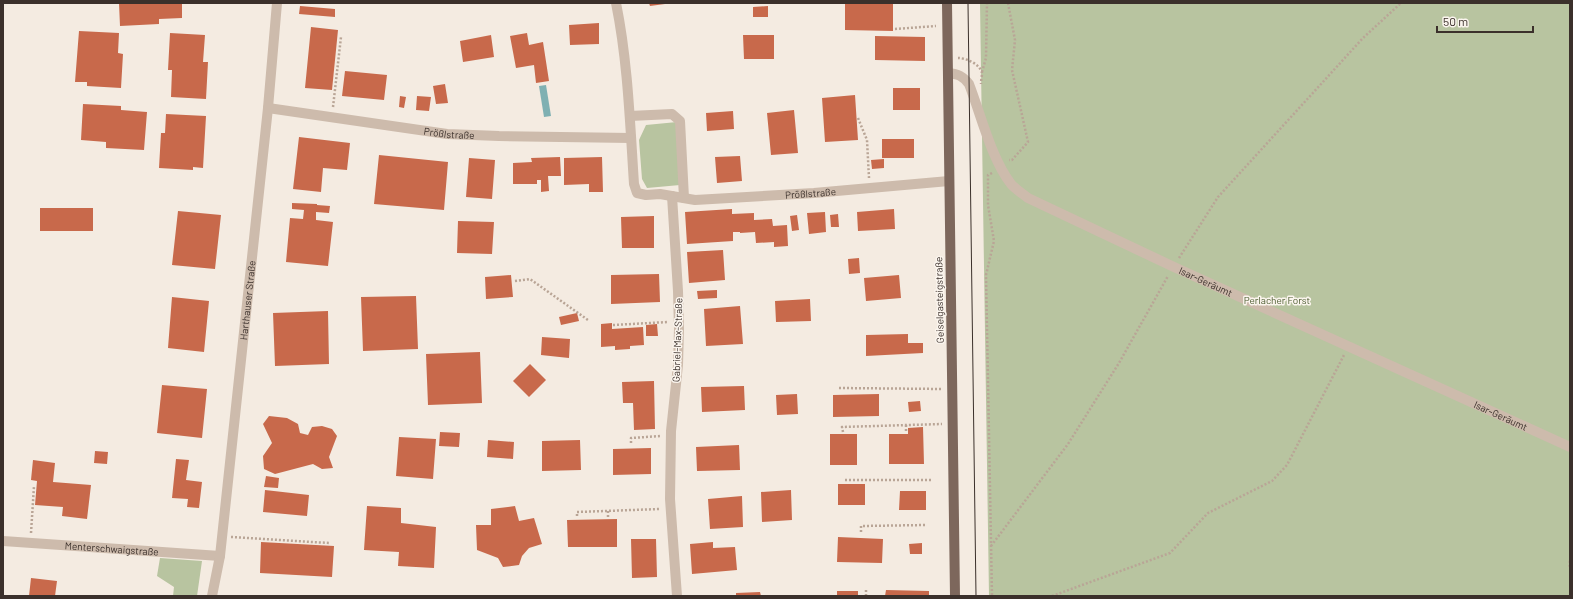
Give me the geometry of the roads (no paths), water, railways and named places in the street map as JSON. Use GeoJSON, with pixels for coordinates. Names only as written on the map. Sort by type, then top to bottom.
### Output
{"type":"FeatureCollection","features":[{"type":"Feature","properties":{"kind":"main road","name":"Geiselgasteigstraße"},"geometry":{"type":"LineString","coordinates":[[947,3],[955,596]]}},
{"type":"Feature","properties":{"kind":"street","name":"Harthauser Straße"},"geometry":{"type":"LineString","coordinates":[[212,596],[220,556],[268,108],[277,3]]}},
{"type":"Feature","properties":{"kind":"street"},"geometry":{"type":"LineString","coordinates":[[616,3],[622,34],[630,116],[634,184],[637,193],[646,195],[660,194],[672,196]]}},
{"type":"Feature","properties":{"kind":"street","name":"Isar-Geräumt"},"geometry":{"type":"LineString","coordinates":[[948,73],[957,74],[964,78],[969,84],[990,142],[1000,163],[1012,184],[1026,196],[1174,267],[1570,447]]}},
{"type":"Feature","properties":{"kind":"street","name":"Prößlstraße"},"geometry":{"type":"LineString","coordinates":[[268,108],[447,134],[631,138]]}},
{"type":"Feature","properties":{"kind":"street"},"geometry":{"type":"LineString","coordinates":[[630,116],[672,114],[680,121],[684,198]]}},
{"type":"Feature","properties":{"kind":"street","name":"Prößlstraße"},"geometry":{"type":"LineString","coordinates":[[672,196],[695,200],[814,193],[949,181]]}},
{"type":"Feature","properties":{"kind":"street","name":"Gabriel-Max-Straße"},"geometry":{"type":"LineString","coordinates":[[672,196],[679,322],[678,365],[671,435],[671,509],[677,596]]}},
{"type":"Feature","properties":{"kind":"street","name":"Menterschwaigstraße"},"geometry":{"type":"LineString","coordinates":[[3,541],[220,556]]}},
{"type":"Feature","properties":{"kind":"street"},"geometry":{"type":"LineString","coordinates":[[212,596],[218,596]]}},
{"type":"Feature","properties":{"kind":"water"},"geometry":{"type":"Polygon","coordinates":[[[546,85],[551,116],[544,117],[539,86],[546,85]]]}},
{"type":"Feature","properties":{"kind":"tram line"},"geometry":{"type":"LineString","coordinates":[[968,3],[976,596]]}},
{"type":"Feature","properties":{"kind":"park label","name":"Perlacher Forst"},"geometry":{"type":"Point","coordinates":[1277,300]}}]}
